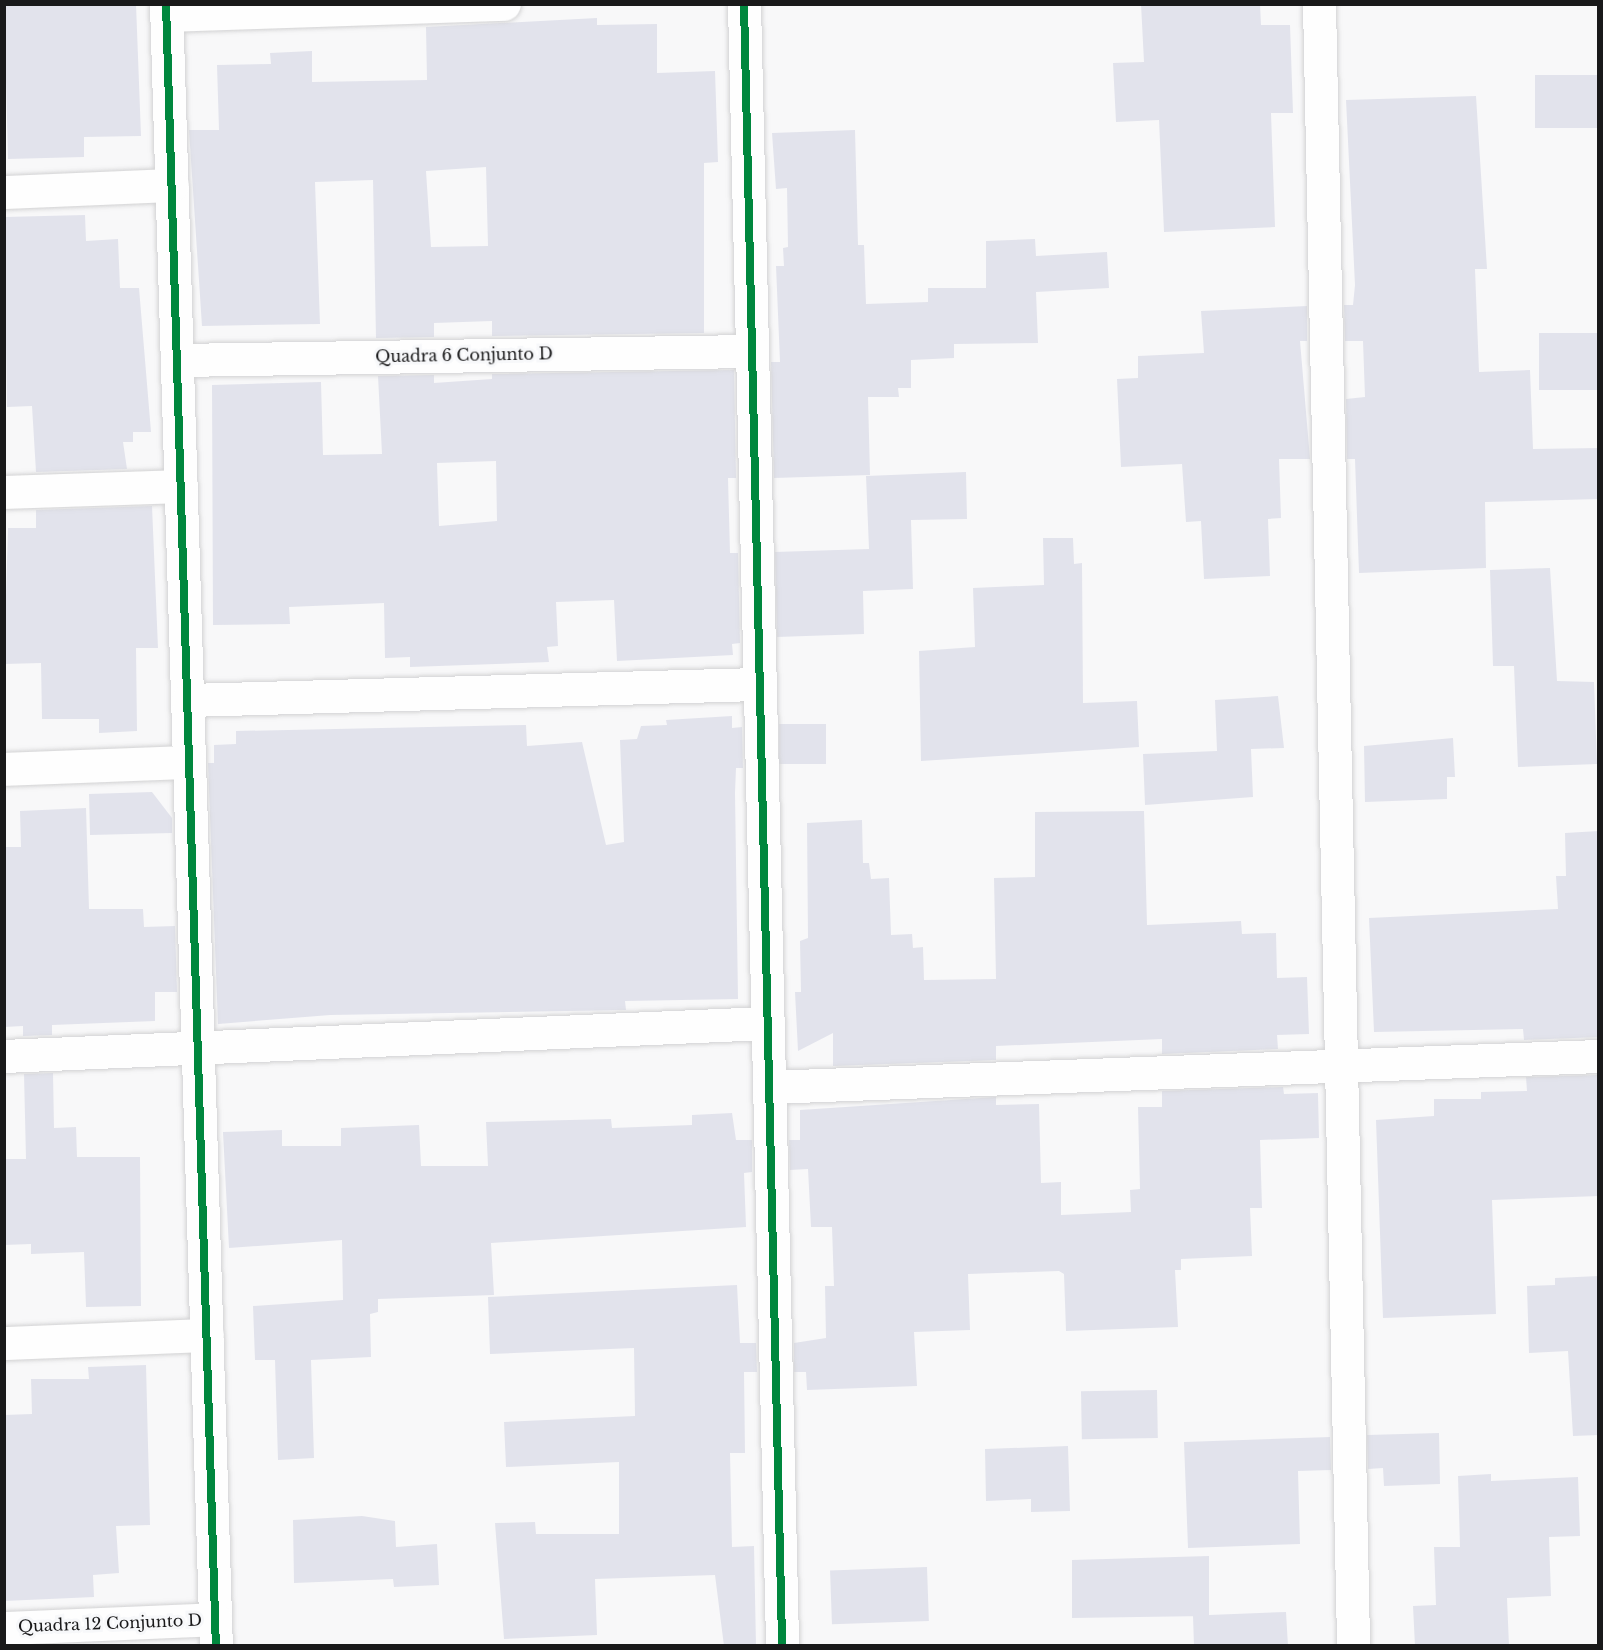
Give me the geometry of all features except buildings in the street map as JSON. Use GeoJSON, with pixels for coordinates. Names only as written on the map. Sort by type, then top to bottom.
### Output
{"type":"FeatureCollection","features":[{"type":"Feature","properties":{"kind":"street"},"geometry":{"type":"LineString","coordinates":[[216,1632],[166,10],[504,4]]}},
{"type":"Feature","properties":{"kind":"street"},"geometry":{"type":"LineString","coordinates":[[744,4],[782,1646]]}},
{"type":"Feature","properties":{"kind":"street"},"geometry":{"type":"LineString","coordinates":[[1319,4],[1353,1646]]}},
{"type":"Feature","properties":{"kind":"street"},"geometry":{"type":"LineString","coordinates":[[4,192],[172,185]]}},
{"type":"Feature","properties":{"kind":"street","name":"Quadra 6 Conjunto D"},"geometry":{"type":"LineString","coordinates":[[177,360],[751,351]]}},
{"type":"Feature","properties":{"kind":"street"},"geometry":{"type":"LineString","coordinates":[[4,492],[181,486]]}},
{"type":"Feature","properties":{"kind":"street"},"geometry":{"type":"LineString","coordinates":[[188,700],[759,684]]}},
{"type":"Feature","properties":{"kind":"street"},"geometry":{"type":"LineString","coordinates":[[4,769],[189,762]]}},
{"type":"Feature","properties":{"kind":"street"},"geometry":{"type":"LineString","coordinates":[[4,1056],[767,1023]]}},
{"type":"Feature","properties":{"kind":"street"},"geometry":{"type":"LineString","coordinates":[[769,1087],[1599,1056]]}},
{"type":"Feature","properties":{"kind":"street"},"geometry":{"type":"LineString","coordinates":[[4,1343],[207,1335]]}},
{"type":"Feature","properties":{"kind":"street","name":"Quadra 12 Conjunto D"},"geometry":{"type":"LineString","coordinates":[[4,1628],[216,1632]]}},
{"type":"Feature","properties":{"kind":"cycle path"},"geometry":{"type":"LineString","coordinates":[[166,4],[216,1646]]}},
{"type":"Feature","properties":{"kind":"cycle path"},"geometry":{"type":"LineString","coordinates":[[744,4],[782,1646]]}}]}
